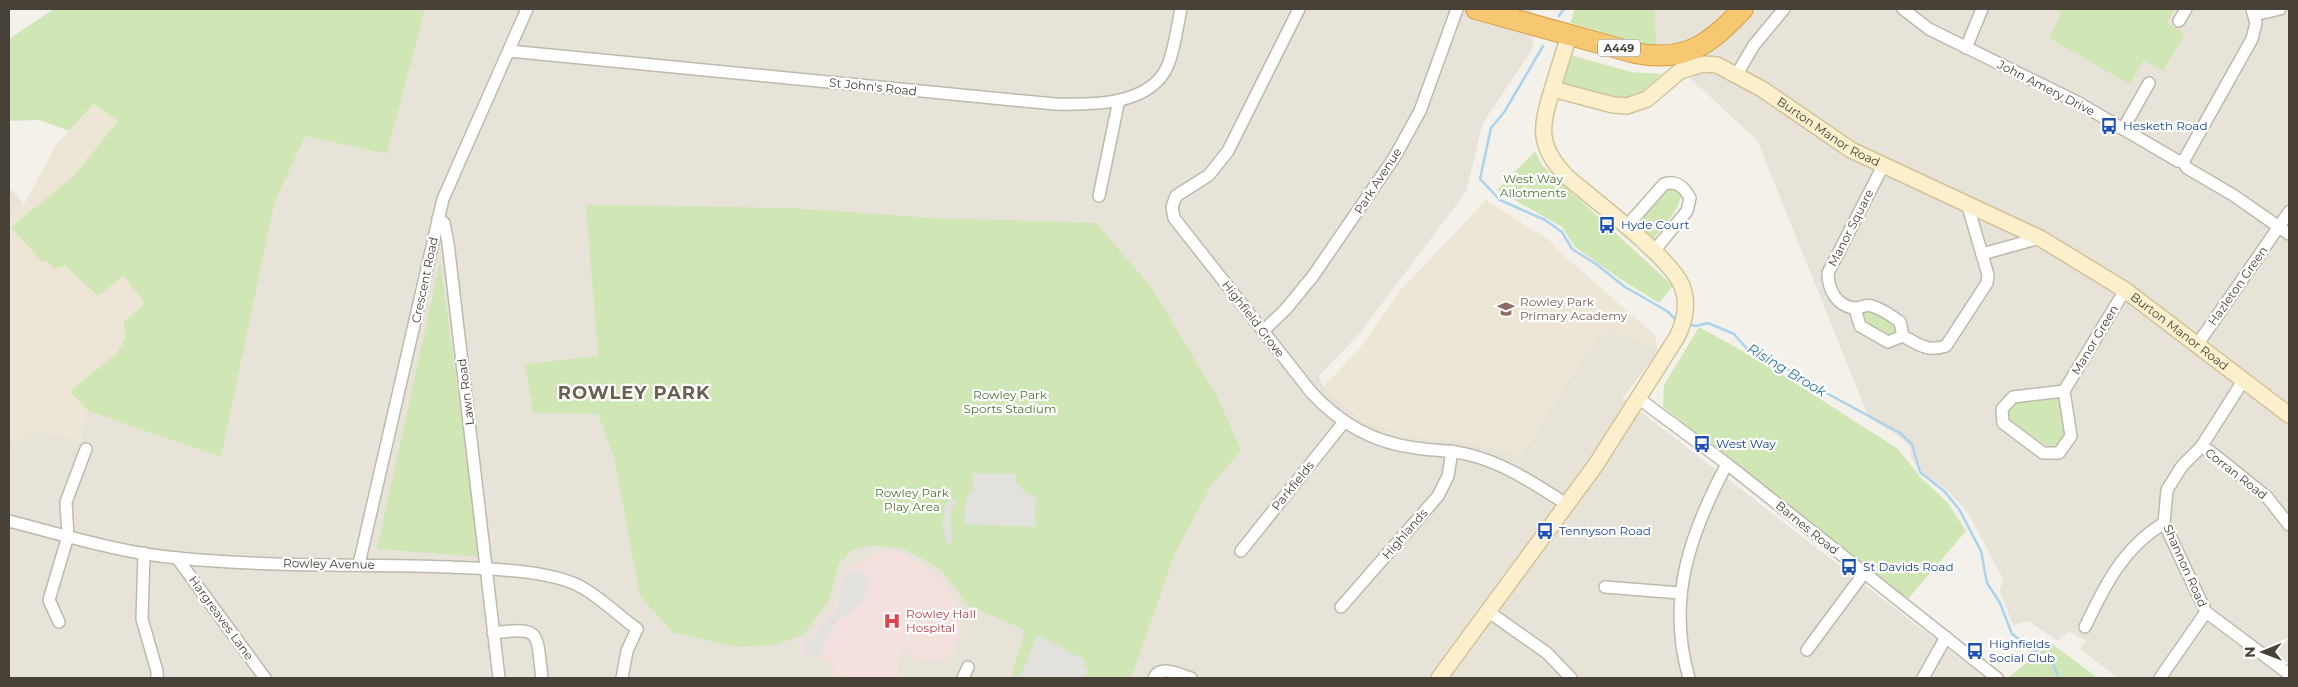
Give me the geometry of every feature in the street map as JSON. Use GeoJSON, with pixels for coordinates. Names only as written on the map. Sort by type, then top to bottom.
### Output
{"type":"FeatureCollection","features":[{"type":"Feature","properties":{"kind":"highway","name":"A449"},"geometry":{"type":"LineString","coordinates":[[1476,9],[1635,52],[1670,56],[1706,44],[1743,9]]}},
{"type":"Feature","properties":{"kind":"street","name":"Crescent Road"},"geometry":{"type":"LineString","coordinates":[[359,564],[438,218],[451,181],[528,9]]}},
{"type":"Feature","properties":{"kind":"street","name":"St John's Road"},"geometry":{"type":"LineString","coordinates":[[509,51],[1055,104],[1090,104],[1119,100],[1147,88],[1163,74],[1170,56],[1181,9]]}},
{"type":"Feature","properties":{"kind":"street","name":"Highfield Grove"},"geometry":{"type":"LineString","coordinates":[[1299,9],[1228,151],[1209,175],[1176,196],[1172,207],[1174,218],[1311,392],[1344,422],[1368,436],[1390,443],[1452,451],[1470,455],[1510,469],[1568,505]]}},
{"type":"Feature","properties":{"kind":"street","name":"Park Avenue"},"geometry":{"type":"LineString","coordinates":[[1263,331],[1286,309],[1313,276],[1394,158],[1420,111],[1457,9]]}},
{"type":"Feature","properties":{"kind":"street"},"geometry":{"type":"LineString","coordinates":[[1737,74],[1754,45],[1784,9]]}},
{"type":"Feature","properties":{"kind":"street","name":"John Amery Drive"},"geometry":{"type":"LineString","coordinates":[[1902,9],[1929,29],[2078,102],[2122,129],[2183,162],[2187,168],[2289,234]]}},
{"type":"Feature","properties":{"kind":"street"},"geometry":{"type":"LineString","coordinates":[[1966,48],[1982,9]]}},
{"type":"Feature","properties":{"kind":"street"},"geometry":{"type":"LineString","coordinates":[[2179,21],[2186,9]]}},
{"type":"Feature","properties":{"kind":"street"},"geometry":{"type":"LineString","coordinates":[[2183,162],[2252,39],[2256,23],[2253,12],[2280,9]]}},
{"type":"Feature","properties":{"kind":"street"},"geometry":{"type":"LineString","coordinates":[[1439,678],[1490,612],[1595,466],[1683,322],[1685,297],[1680,280],[1669,266],[1566,176],[1549,155],[1544,140],[1543,124],[1569,35]]}},
{"type":"Feature","properties":{"kind":"street","name":"Burton Manor Road"},"geometry":{"type":"LineString","coordinates":[[1552,89],[1613,105],[1627,106],[1647,98],[1680,71],[1692,66],[1717,65],[1737,74],[1851,150],[2040,238],[2125,290],[2289,415]]}},
{"type":"Feature","properties":{"kind":"street"},"geometry":{"type":"LineString","coordinates":[[2122,129],[2149,83]]}},
{"type":"Feature","properties":{"kind":"street"},"geometry":{"type":"LineString","coordinates":[[1098,196],[1119,100]]}},
{"type":"Feature","properties":{"kind":"street","name":"Manor Square"},"geometry":{"type":"LineString","coordinates":[[1882,166],[1828,273],[1831,292],[1841,304],[1855,308],[1865,305],[1875,307],[1900,322],[1903,336],[1925,349],[1937,350],[1946,346],[1987,283],[1988,275],[1982,254]]}},
{"type":"Feature","properties":{"kind":"street"},"geometry":{"type":"LineString","coordinates":[[1626,227],[1664,184],[1677,183],[1685,190],[1690,198],[1688,210],[1654,252]]}},
{"type":"Feature","properties":{"kind":"street"},"geometry":{"type":"LineString","coordinates":[[1968,203],[1982,254],[2040,238]]}},
{"type":"Feature","properties":{"kind":"street","name":"Hazleton Green"},"geometry":{"type":"LineString","coordinates":[[2197,345],[2289,212]]}},
{"type":"Feature","properties":{"kind":"street","name":"Lawn Road"},"geometry":{"type":"LineString","coordinates":[[438,218],[444,223],[448,244],[499,678]]}},
{"type":"Feature","properties":{"kind":"street","name":"Manor Green"},"geometry":{"type":"LineString","coordinates":[[2064,391],[2125,290]]}},
{"type":"Feature","properties":{"kind":"street"},"geometry":{"type":"LineString","coordinates":[[1855,308],[1860,326],[1888,342],[1903,336]]}},
{"type":"Feature","properties":{"kind":"street","name":"Shannon Road"},"geometry":{"type":"LineString","coordinates":[[2243,381],[2201,447],[2182,466],[2167,490],[2164,523],[2206,612],[2289,674]]}},
{"type":"Feature","properties":{"kind":"street"},"geometry":{"type":"LineString","coordinates":[[2064,391],[2071,436],[2059,454],[2042,453],[2003,423],[2002,410],[2012,397],[2064,391]]}},
{"type":"Feature","properties":{"kind":"street","name":"Barnes Road"},"geometry":{"type":"LineString","coordinates":[[1638,398],[1727,464],[1997,678]]}},
{"type":"Feature","properties":{"kind":"street","name":"Parkfields"},"geometry":{"type":"LineString","coordinates":[[1241,551],[1344,422]]}},
{"type":"Feature","properties":{"kind":"street","name":"Corran Road"},"geometry":{"type":"LineString","coordinates":[[2201,447],[2211,452],[2267,497],[2289,525]]}},
{"type":"Feature","properties":{"kind":"street"},"geometry":{"type":"LineString","coordinates":[[59,622],[49,600],[68,536],[66,502],[86,449]]}},
{"type":"Feature","properties":{"kind":"street","name":"Highlands"},"geometry":{"type":"LineString","coordinates":[[1341,608],[1438,496],[1446,483],[1452,451]]}},
{"type":"Feature","properties":{"kind":"street"},"geometry":{"type":"LineString","coordinates":[[1689,678],[1684,661],[1680,592],[1685,562],[1706,504],[1727,464]]}},
{"type":"Feature","properties":{"kind":"street","name":"Rowley Avenue"},"geometry":{"type":"LineString","coordinates":[[9,521],[144,553],[177,558],[487,569],[549,576],[582,588],[637,629],[627,650],[622,678]]}},
{"type":"Feature","properties":{"kind":"street"},"geometry":{"type":"LineString","coordinates":[[2085,627],[2117,565],[2149,533],[2164,523]]}},
{"type":"Feature","properties":{"kind":"street"},"geometry":{"type":"LineString","coordinates":[[144,553],[142,619],[157,671],[157,678]]}},
{"type":"Feature","properties":{"kind":"street","name":"Hargreaves Lane"},"geometry":{"type":"LineString","coordinates":[[177,558],[265,678]]}},
{"type":"Feature","properties":{"kind":"street"},"geometry":{"type":"LineString","coordinates":[[1807,650],[1864,573]]}},
{"type":"Feature","properties":{"kind":"street"},"geometry":{"type":"LineString","coordinates":[[1605,587],[1680,592]]}},
{"type":"Feature","properties":{"kind":"street"},"geometry":{"type":"LineString","coordinates":[[1490,612],[1547,653],[1572,678]]}},
{"type":"Feature","properties":{"kind":"street"},"geometry":{"type":"LineString","coordinates":[[2160,678],[2206,612]]}},
{"type":"Feature","properties":{"kind":"street"},"geometry":{"type":"LineString","coordinates":[[493,633],[518,629],[528,630],[534,634],[542,678]]}},
{"type":"Feature","properties":{"kind":"street"},"geometry":{"type":"LineString","coordinates":[[1923,678],[1946,637]]}},
{"type":"Feature","properties":{"kind":"street"},"geometry":{"type":"LineString","coordinates":[[963,678],[968,667]]}},
{"type":"Feature","properties":{"kind":"street"},"geometry":{"type":"LineString","coordinates":[[1154,678],[1161,671],[1166,670],[1191,678]]}},
{"type":"Feature","properties":{"kind":"shaded area"},"geometry":{"type":"Polygon","coordinates":[[[184,9],[314,116],[274,204],[221,457],[88,412],[80,442],[33,429],[16,445],[9,443],[9,217],[24,204],[57,144],[184,9]]]}},
{"type":"Feature","properties":{"kind":"shaded area"},"geometry":{"type":"Polygon","coordinates":[[[425,9],[1532,9],[1533,48],[1483,123],[1466,192],[1359,334],[1319,376],[1323,387],[1481,445],[1521,455],[1596,339],[1610,328],[1658,351],[1623,398],[1985,678],[9,678],[9,443],[16,445],[33,429],[80,442],[88,411],[251,309],[274,204],[305,136],[387,154],[425,9]]]}},
{"type":"Feature","properties":{"kind":"shaded area"},"geometry":{"type":"Polygon","coordinates":[[[1654,9],[2289,9],[2289,678],[2118,678],[2080,649],[2086,641],[2069,631],[2058,641],[2028,621],[2013,625],[2000,591],[2003,579],[1969,514],[1950,493],[1919,469],[1911,458],[1910,446],[1897,435],[1869,418],[1757,140],[1657,48],[1654,9]]]}},
{"type":"Feature","properties":{"kind":"shaded area"},"geometry":{"type":"Polygon","coordinates":[[[9,187],[24,204],[9,217],[9,187]]]}},
{"type":"Feature","properties":{"kind":"shaded area","name":"Rowley Park Primary Academy"},"geometry":{"type":"Polygon","coordinates":[[[1486,200],[1549,240],[1563,255],[1655,335],[1658,351],[1610,328],[1596,339],[1521,455],[1481,445],[1410,437],[1361,421],[1323,387],[1360,348],[1400,291],[1486,200]]]}},
{"type":"Feature","properties":{"kind":"shaded area"},"geometry":{"type":"Polygon","coordinates":[[[973,473],[1016,474],[1016,483],[1029,495],[1036,495],[1035,527],[964,524],[965,504],[969,493],[972,493],[973,473]]]}},
{"type":"Feature","properties":{"kind":"shaded area"},"geometry":{"type":"Polygon","coordinates":[[[951,497],[956,501],[950,513],[952,544],[946,542],[942,525],[945,507],[951,497]]]}},
{"type":"Feature","properties":{"kind":"shaded area","name":"Rowley Hall Hospital"},"geometry":{"type":"Polygon","coordinates":[[[891,550],[905,553],[941,579],[961,612],[961,629],[958,643],[946,661],[923,661],[912,656],[903,647],[898,675],[901,678],[862,678],[836,676],[831,664],[825,659],[801,655],[799,643],[808,637],[836,605],[839,581],[843,573],[875,554],[891,550]]]}},
{"type":"Feature","properties":{"kind":"shaded area"},"geometry":{"type":"Polygon","coordinates":[[[852,570],[861,572],[870,581],[862,604],[837,621],[827,638],[821,656],[804,654],[802,642],[809,639],[838,607],[840,582],[852,570]]]}},
{"type":"Feature","properties":{"kind":"shaded area"},"geometry":{"type":"Polygon","coordinates":[[[1038,635],[1085,660],[1083,665],[1088,669],[1083,678],[1019,678],[1038,635]]]}},
{"type":"Feature","properties":{"kind":"green space"},"geometry":{"type":"Polygon","coordinates":[[[54,9],[425,9],[387,154],[305,136],[274,204],[221,457],[88,411],[70,391],[117,353],[125,339],[124,322],[145,303],[123,276],[98,296],[64,265],[55,269],[45,260],[42,262],[11,227],[74,176],[118,121],[94,104],[69,131],[39,120],[9,121],[9,39],[54,9]]]}},
{"type":"Feature","properties":{"kind":"green space"},"geometry":{"type":"Polygon","coordinates":[[[1575,9],[1654,9],[1657,48],[1570,23],[1575,9]]]}},
{"type":"Feature","properties":{"kind":"green space"},"geometry":{"type":"Polygon","coordinates":[[[2055,9],[2175,9],[2167,23],[2185,34],[2163,71],[2144,60],[2129,84],[2049,38],[2061,14],[2055,9]]]}},
{"type":"Feature","properties":{"kind":"green space"},"geometry":{"type":"Polygon","coordinates":[[[1567,54],[1631,72],[1661,74],[1640,96],[1616,99],[1558,83],[1567,54]]]}},
{"type":"Feature","properties":{"kind":"green space","name":"West Way Allotments"},"geometry":{"type":"Polygon","coordinates":[[[1535,151],[1542,165],[1673,286],[1659,303],[1575,247],[1562,227],[1497,190],[1535,151]]]}},
{"type":"Feature","properties":{"kind":"green space"},"geometry":{"type":"Polygon","coordinates":[[[1669,186],[1679,191],[1681,196],[1679,203],[1668,221],[1649,243],[1634,227],[1669,186]]]}},
{"type":"Feature","properties":{"kind":"green space","name":"Rowley Park Sports Stadium"},"geometry":{"type":"Polygon","coordinates":[[[586,205],[791,208],[934,218],[1096,223],[1151,287],[1218,398],[1241,450],[1211,486],[1175,553],[1131,678],[1011,678],[1025,630],[969,606],[942,571],[925,560],[901,548],[875,545],[852,550],[839,563],[829,600],[804,634],[776,645],[736,647],[672,632],[640,596],[614,457],[598,414],[533,413],[525,364],[598,356],[586,205]]]}},
{"type":"Feature","properties":{"kind":"green space"},"geometry":{"type":"Polygon","coordinates":[[[440,262],[481,557],[377,549],[440,262]]]}},
{"type":"Feature","properties":{"kind":"green space"},"geometry":{"type":"Polygon","coordinates":[[[1865,310],[1874,311],[1894,324],[1896,332],[1891,337],[1865,324],[1860,313],[1865,310]]]}},
{"type":"Feature","properties":{"kind":"green space"},"geometry":{"type":"Polygon","coordinates":[[[1699,327],[1761,361],[1898,449],[1921,478],[1948,503],[1966,531],[1908,599],[1663,407],[1664,385],[1699,327]]]}},
{"type":"Feature","properties":{"kind":"green space"},"geometry":{"type":"Polygon","coordinates":[[[2058,395],[2061,400],[2066,431],[2057,446],[2046,445],[2007,419],[2008,410],[2015,401],[2058,395]]]}},
{"type":"Feature","properties":{"kind":"green space"},"geometry":{"type":"Polygon","coordinates":[[[2051,643],[2098,678],[2008,678],[2051,643]]]}},
{"type":"Feature","properties":{"kind":"waterway","name":"Rising Brook"},"geometry":{"type":"LineString","coordinates":[[1559,16],[1564,9]]}},
{"type":"Feature","properties":{"kind":"waterway","name":"Rising Brook"},"geometry":{"type":"LineString","coordinates":[[1543,46],[1505,111],[1491,128],[1480,179],[1500,200],[1545,220],[1562,232],[1572,249],[1596,264],[1625,287],[1667,311],[1677,321]]}},
{"type":"Feature","properties":{"kind":"waterway","name":"Rising Brook"},"geometry":{"type":"LineString","coordinates":[[1687,324],[1696,326],[1708,323],[1734,334],[1748,350],[1766,355],[1808,383],[1900,433],[1912,444],[1920,472],[1944,491],[1959,509],[1981,551],[1987,583],[2000,603],[2012,634],[2052,662],[2059,678]]}},
{"type":"Feature","properties":{"kind":"place","name":"Hesketh Road"},"geometry":{"type":"Point","coordinates":[2109,126]}},
{"type":"Feature","properties":{"kind":"place","name":"Hyde Court"},"geometry":{"type":"Point","coordinates":[1607,225]}},
{"type":"Feature","properties":{"kind":"place","name":"Rowley Park Primary Academy"},"geometry":{"type":"Point","coordinates":[1506,309]}},
{"type":"Feature","properties":{"kind":"place","name":"West Way"},"geometry":{"type":"Point","coordinates":[1702,444]}},
{"type":"Feature","properties":{"kind":"place","name":"Tennyson Road"},"geometry":{"type":"Point","coordinates":[1545,531]}},
{"type":"Feature","properties":{"kind":"place","name":"St Davids Road"},"geometry":{"type":"Point","coordinates":[1849,567]}},
{"type":"Feature","properties":{"kind":"place","name":"Rowley Hall Hospital"},"geometry":{"type":"Point","coordinates":[892,621]}},
{"type":"Feature","properties":{"kind":"place","name":"Highfields Social Club"},"geometry":{"type":"Point","coordinates":[1975,651]}},
{"type":"Feature","properties":{"kind":"district","name":"ROWLEY PARK"},"geometry":{"type":"Point","coordinates":[634,393]}},
{"type":"Feature","properties":{"kind":"park label","name":"Rowley Park Play Area"},"geometry":{"type":"Point","coordinates":[912,500]}}]}
